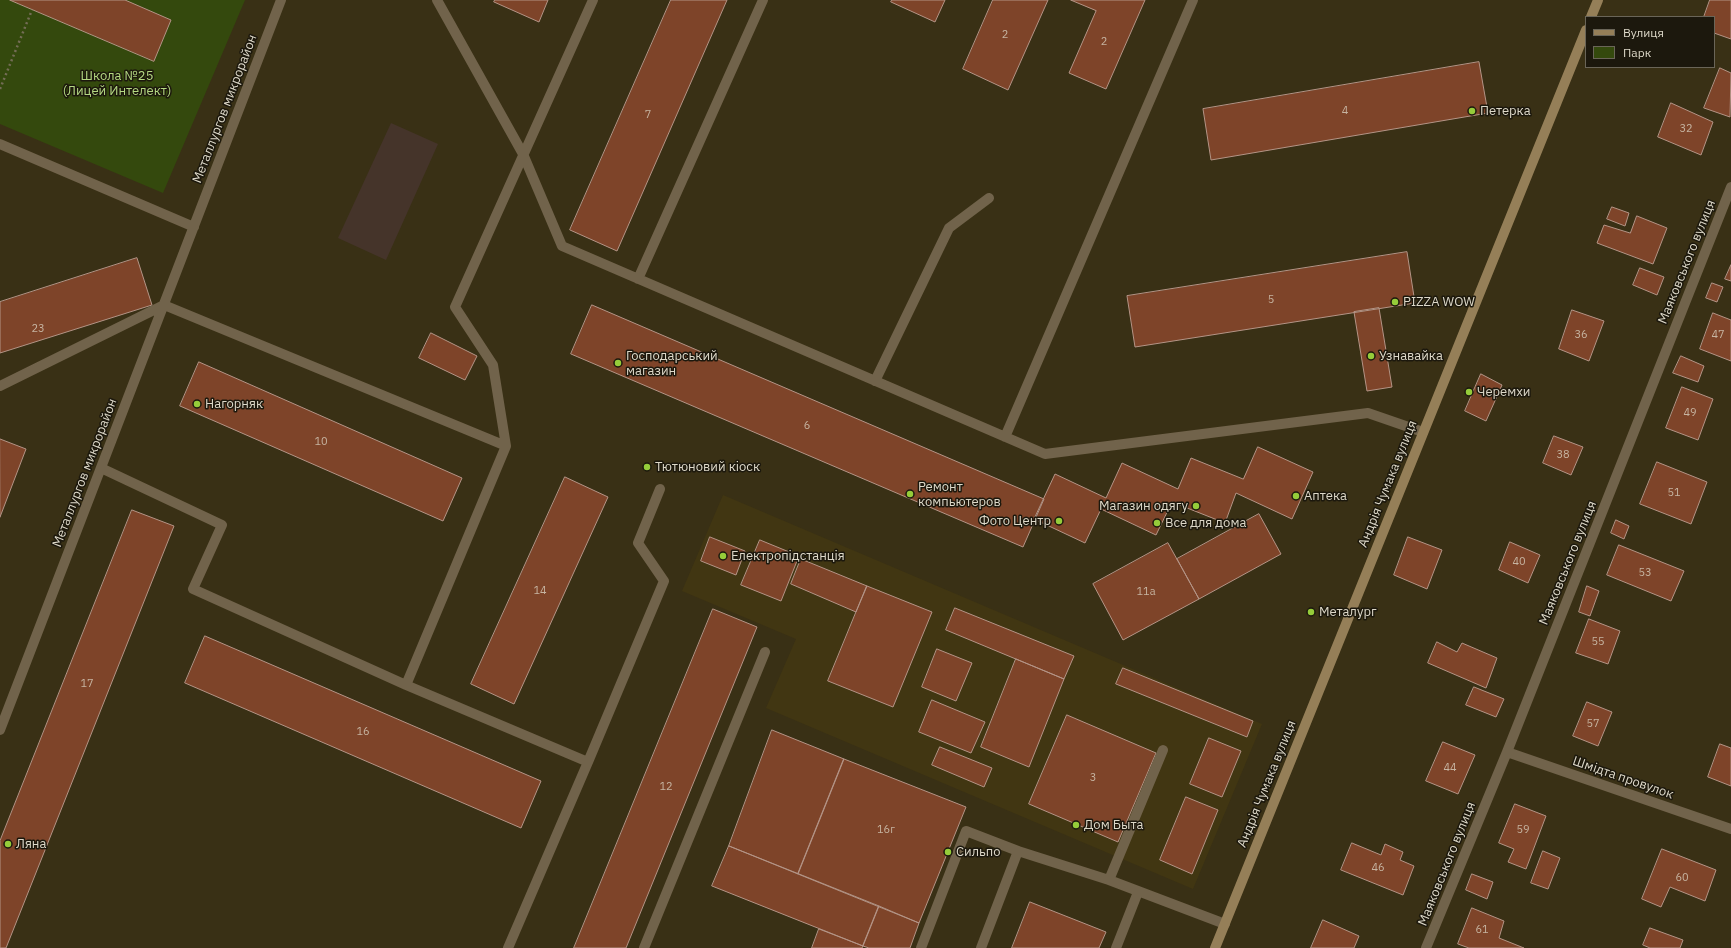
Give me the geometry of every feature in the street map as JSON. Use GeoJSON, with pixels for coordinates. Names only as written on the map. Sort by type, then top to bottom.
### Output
{"type":"FeatureCollection","features":[{"type":"Feature","properties":{"kind":"street","name":"Металлургов микрорайон"},"geometry":{"type":"LineString","coordinates":[[0,730],[281,0]]}},
{"type":"Feature","properties":{"kind":"street"},"geometry":{"type":"LineString","coordinates":[[437,0],[523,154],[562,246],[1045,454],[1368,413],[1423,432]]}},
{"type":"Feature","properties":{"kind":"street"},"geometry":{"type":"LineString","coordinates":[[406,685],[506,446],[492,365],[455,308],[593,0]]}},
{"type":"Feature","properties":{"kind":"street"},"geometry":{"type":"LineString","coordinates":[[638,279],[763,0]]}},
{"type":"Feature","properties":{"kind":"street"},"geometry":{"type":"LineString","coordinates":[[1005,438],[1193,0]]}},
{"type":"Feature","properties":{"kind":"street"},"geometry":{"type":"LineString","coordinates":[[1591,16],[1598,0]]}},
{"type":"Feature","properties":{"kind":"street","name":"Андрія Чумака вулиця"},"geometry":{"type":"LineString","coordinates":[[1215,948],[1585,32]]}},
{"type":"Feature","properties":{"kind":"street"},"geometry":{"type":"LineString","coordinates":[[0,144],[194,227]]}},
{"type":"Feature","properties":{"kind":"street","name":"Маяковського вулиця"},"geometry":{"type":"LineString","coordinates":[[1426,948],[1507,752],[1731,187]]}},
{"type":"Feature","properties":{"kind":"street"},"geometry":{"type":"LineString","coordinates":[[876,381],[949,228],[989,198]]}},
{"type":"Feature","properties":{"kind":"street"},"geometry":{"type":"LineString","coordinates":[[0,386],[164,305],[506,446]]}},
{"type":"Feature","properties":{"kind":"street"},"geometry":{"type":"LineString","coordinates":[[101,468],[222,525],[192,589],[406,685],[588,762]]}},
{"type":"Feature","properties":{"kind":"street"},"geometry":{"type":"LineString","coordinates":[[508,948],[664,581],[638,543],[660,489]]}},
{"type":"Feature","properties":{"kind":"street"},"geometry":{"type":"LineString","coordinates":[[644,948],[765,652]]}},
{"type":"Feature","properties":{"kind":"street"},"geometry":{"type":"LineString","coordinates":[[1109,880],[1163,750]]}},
{"type":"Feature","properties":{"kind":"street","name":"Шмідта провулок"},"geometry":{"type":"LineString","coordinates":[[1507,752],[1731,829]]}},
{"type":"Feature","properties":{"kind":"street"},"geometry":{"type":"LineString","coordinates":[[921,948],[966,831],[1018,851],[1109,880],[1225,924]]}},
{"type":"Feature","properties":{"kind":"street"},"geometry":{"type":"LineString","coordinates":[[981,948],[1018,851]]}},
{"type":"Feature","properties":{"kind":"street"},"geometry":{"type":"LineString","coordinates":[[1116,948],[1138,892]]}},
{"type":"Feature","properties":{"kind":"path"},"geometry":{"type":"LineString","coordinates":[[0,89],[32,10]]}},
{"type":"Feature","properties":{"kind":"shaded area"},"geometry":{"type":"Polygon","coordinates":[[[391,123],[438,144],[386,260],[338,238],[391,123]]]}},
{"type":"Feature","properties":{"kind":"shaded area"},"geometry":{"type":"Polygon","coordinates":[[[723,495],[1262,724],[1193,889],[766,708],[796,639],[682,591],[723,495]]]}},
{"type":"Feature","properties":{"kind":"green space","name":"Школа №25 (Лицей Интелект)"},"geometry":{"type":"Polygon","coordinates":[[[0,0],[245,0],[163,193],[0,124],[0,0]]]}},
{"type":"Feature","properties":{"kind":"building"},"geometry":{"type":"Polygon","coordinates":[[[10,0],[125,0],[171,20],[154,61],[10,0]]]}},
{"type":"Feature","properties":{"kind":"building"},"geometry":{"type":"Polygon","coordinates":[[[495,0],[548,0],[539,22],[494,2],[495,0]]]}},
{"type":"Feature","properties":{"kind":"building"},"geometry":{"type":"Polygon","coordinates":[[[671,0],[727,0],[617,251],[570,230],[671,0]]]}},
{"type":"Feature","properties":{"kind":"building"},"geometry":{"type":"Polygon","coordinates":[[[892,0],[945,0],[935,22],[891,2],[892,0]]]}},
{"type":"Feature","properties":{"kind":"building"},"geometry":{"type":"Polygon","coordinates":[[[993,0],[1048,0],[1008,90],[963,69],[993,0]]]}},
{"type":"Feature","properties":{"kind":"building"},"geometry":{"type":"Polygon","coordinates":[[[1071,0],[1145,0],[1106,89],[1069,73],[1096,11],[1071,0]]]}},
{"type":"Feature","properties":{"kind":"building"},"geometry":{"type":"Polygon","coordinates":[[[1710,0],[1731,0],[1731,39],[1715,33],[1715,16],[1704,16],[1710,0]]]}},
{"type":"Feature","properties":{"kind":"building"},"geometry":{"type":"Polygon","coordinates":[[[1479,62],[1488,113],[1211,160],[1203,109],[1479,62]]]}},
{"type":"Feature","properties":{"kind":"building"},"geometry":{"type":"Polygon","coordinates":[[[1720,68],[1731,73],[1730,117],[1704,108],[1720,68]]]}},
{"type":"Feature","properties":{"kind":"building"},"geometry":{"type":"Polygon","coordinates":[[[1671,103],[1713,122],[1701,155],[1658,137],[1671,103]]]}},
{"type":"Feature","properties":{"kind":"building"},"geometry":{"type":"Polygon","coordinates":[[[1612,207],[1629,213],[1625,226],[1607,219],[1612,207]]]}},
{"type":"Feature","properties":{"kind":"building"},"geometry":{"type":"Polygon","coordinates":[[[1637,216],[1667,228],[1653,264],[1597,243],[1604,225],[1630,233],[1637,216]]]}},
{"type":"Feature","properties":{"kind":"building"},"geometry":{"type":"Polygon","coordinates":[[[1407,252],[1415,303],[1135,347],[1127,296],[1407,252]]]}},
{"type":"Feature","properties":{"kind":"building"},"geometry":{"type":"Polygon","coordinates":[[[137,258],[152,305],[0,353],[0,302],[137,258]]]}},
{"type":"Feature","properties":{"kind":"building"},"geometry":{"type":"Polygon","coordinates":[[[1731,265],[1731,281],[1725,279],[1731,265]]]}},
{"type":"Feature","properties":{"kind":"building"},"geometry":{"type":"Polygon","coordinates":[[[1640,268],[1664,277],[1657,295],[1633,285],[1640,268]]]}},
{"type":"Feature","properties":{"kind":"building"},"geometry":{"type":"Polygon","coordinates":[[[1712,283],[1723,287],[1717,302],[1706,298],[1712,283]]]}},
{"type":"Feature","properties":{"kind":"building"},"geometry":{"type":"Polygon","coordinates":[[[592,305],[1044,499],[1023,547],[571,354],[592,305]]]}},
{"type":"Feature","properties":{"kind":"building"},"geometry":{"type":"Polygon","coordinates":[[[1379,308],[1392,387],[1367,391],[1354,312],[1379,308]]]}},
{"type":"Feature","properties":{"kind":"building"},"geometry":{"type":"Polygon","coordinates":[[[1572,310],[1604,321],[1589,361],[1559,349],[1572,310]]]}},
{"type":"Feature","properties":{"kind":"building"},"geometry":{"type":"Polygon","coordinates":[[[1713,313],[1731,320],[1731,361],[1700,349],[1713,313]]]}},
{"type":"Feature","properties":{"kind":"building"},"geometry":{"type":"Polygon","coordinates":[[[431,333],[477,356],[465,380],[419,358],[431,333]]]}},
{"type":"Feature","properties":{"kind":"building"},"geometry":{"type":"Polygon","coordinates":[[[1681,356],[1704,366],[1698,382],[1673,373],[1681,356]]]}},
{"type":"Feature","properties":{"kind":"building"},"geometry":{"type":"Polygon","coordinates":[[[199,362],[462,478],[443,521],[180,406],[199,362]]]}},
{"type":"Feature","properties":{"kind":"building"},"geometry":{"type":"Polygon","coordinates":[[[1481,374],[1502,385],[1486,421],[1465,411],[1481,374]]]}},
{"type":"Feature","properties":{"kind":"building"},"geometry":{"type":"Polygon","coordinates":[[[1682,387],[1713,399],[1698,440],[1666,428],[1682,387]]]}},
{"type":"Feature","properties":{"kind":"building"},"geometry":{"type":"Polygon","coordinates":[[[1554,436],[1583,447],[1571,475],[1543,463],[1554,436]]]}},
{"type":"Feature","properties":{"kind":"building"},"geometry":{"type":"Polygon","coordinates":[[[0,439],[26,449],[0,517],[0,439]]]}},
{"type":"Feature","properties":{"kind":"building"},"geometry":{"type":"Polygon","coordinates":[[[1258,447],[1313,472],[1292,519],[1236,493],[1225,523],[1172,502],[1156,535],[1101,509],[1085,543],[1034,519],[1055,474],[1106,498],[1122,463],[1178,489],[1191,458],[1243,479],[1258,447]]]}},
{"type":"Feature","properties":{"kind":"building"},"geometry":{"type":"Polygon","coordinates":[[[1657,462],[1707,482],[1691,524],[1640,504],[1657,462]]]}},
{"type":"Feature","properties":{"kind":"building"},"geometry":{"type":"Polygon","coordinates":[[[565,477],[608,497],[514,704],[471,684],[565,477]]]}},
{"type":"Feature","properties":{"kind":"building"},"geometry":{"type":"Polygon","coordinates":[[[132,510],[174,526],[6,948],[0,948],[0,841],[132,510]]]}},
{"type":"Feature","properties":{"kind":"building"},"geometry":{"type":"Polygon","coordinates":[[[1259,514],[1281,554],[1199,599],[1177,559],[1259,514]]]}},
{"type":"Feature","properties":{"kind":"building"},"geometry":{"type":"Polygon","coordinates":[[[1616,520],[1629,526],[1624,539],[1611,533],[1616,520]]]}},
{"type":"Feature","properties":{"kind":"building","name":"Електропідстанція"},"geometry":{"type":"Polygon","coordinates":[[[710,537],[745,551],[736,575],[701,561],[710,537]]]}},
{"type":"Feature","properties":{"kind":"building"},"geometry":{"type":"Polygon","coordinates":[[[1408,537],[1442,550],[1427,589],[1394,575],[1408,537]]]}},
{"type":"Feature","properties":{"kind":"building"},"geometry":{"type":"Polygon","coordinates":[[[760,540],[799,556],[781,601],[741,585],[760,540]]]}},
{"type":"Feature","properties":{"kind":"building"},"geometry":{"type":"Polygon","coordinates":[[[1510,542],[1540,555],[1528,583],[1499,570],[1510,542]]]}},
{"type":"Feature","properties":{"kind":"building"},"geometry":{"type":"Polygon","coordinates":[[[1168,543],[1199,599],[1123,640],[1093,584],[1168,543]]]}},
{"type":"Feature","properties":{"kind":"building"},"geometry":{"type":"Polygon","coordinates":[[[1619,545],[1684,571],[1671,601],[1607,575],[1619,545]]]}},
{"type":"Feature","properties":{"kind":"building"},"geometry":{"type":"Polygon","coordinates":[[[801,559],[867,586],[856,612],[791,584],[801,559]]]}},
{"type":"Feature","properties":{"kind":"building"},"geometry":{"type":"Polygon","coordinates":[[[867,586],[932,612],[893,707],[828,681],[867,586]]]}},
{"type":"Feature","properties":{"kind":"building"},"geometry":{"type":"Polygon","coordinates":[[[1587,586],[1599,591],[1590,616],[1579,612],[1587,586]]]}},
{"type":"Feature","properties":{"kind":"building"},"geometry":{"type":"Polygon","coordinates":[[[955,608],[1074,656],[1064,679],[946,630],[955,608]]]}},
{"type":"Feature","properties":{"kind":"building"},"geometry":{"type":"Polygon","coordinates":[[[713,609],[757,627],[626,948],[574,948],[713,609]]]}},
{"type":"Feature","properties":{"kind":"building"},"geometry":{"type":"Polygon","coordinates":[[[1589,619],[1620,631],[1608,664],[1576,653],[1589,619]]]}},
{"type":"Feature","properties":{"kind":"building"},"geometry":{"type":"Polygon","coordinates":[[[205,636],[541,781],[521,828],[185,683],[205,636]]]}},
{"type":"Feature","properties":{"kind":"building"},"geometry":{"type":"Polygon","coordinates":[[[1437,642],[1457,652],[1462,643],[1497,658],[1486,688],[1428,663],[1437,642]]]}},
{"type":"Feature","properties":{"kind":"building"},"geometry":{"type":"Polygon","coordinates":[[[937,649],[972,663],[956,701],[922,687],[937,649]]]}},
{"type":"Feature","properties":{"kind":"building"},"geometry":{"type":"Polygon","coordinates":[[[1016,659],[1064,679],[1029,767],[981,747],[1016,659]]]}},
{"type":"Feature","properties":{"kind":"building"},"geometry":{"type":"Polygon","coordinates":[[[1123,668],[1253,721],[1247,737],[1116,684],[1123,668]]]}},
{"type":"Feature","properties":{"kind":"building"},"geometry":{"type":"Polygon","coordinates":[[[1474,687],[1504,699],[1496,717],[1466,705],[1474,687]]]}},
{"type":"Feature","properties":{"kind":"building"},"geometry":{"type":"Polygon","coordinates":[[[932,700],[985,722],[971,753],[919,732],[932,700]]]}},
{"type":"Feature","properties":{"kind":"building"},"geometry":{"type":"Polygon","coordinates":[[[1587,702],[1612,712],[1598,746],[1573,736],[1587,702]]]}},
{"type":"Feature","properties":{"kind":"building"},"geometry":{"type":"Polygon","coordinates":[[[1067,715],[1156,753],[1118,842],[1029,804],[1067,715]]]}},
{"type":"Feature","properties":{"kind":"building"},"geometry":{"type":"Polygon","coordinates":[[[772,730],[844,759],[798,874],[729,846],[772,730]]]}},
{"type":"Feature","properties":{"kind":"building"},"geometry":{"type":"Polygon","coordinates":[[[1209,738],[1241,751],[1222,797],[1190,784],[1209,738]]]}},
{"type":"Feature","properties":{"kind":"building"},"geometry":{"type":"Polygon","coordinates":[[[1443,742],[1475,755],[1458,794],[1426,781],[1443,742]]]}},
{"type":"Feature","properties":{"kind":"building"},"geometry":{"type":"Polygon","coordinates":[[[1720,744],[1731,748],[1731,786],[1708,777],[1720,744]]]}},
{"type":"Feature","properties":{"kind":"building"},"geometry":{"type":"Polygon","coordinates":[[[940,747],[992,768],[984,787],[932,765],[940,747]]]}},
{"type":"Feature","properties":{"kind":"building"},"geometry":{"type":"Polygon","coordinates":[[[844,759],[966,807],[919,923],[798,874],[844,759]]]}},
{"type":"Feature","properties":{"kind":"building"},"geometry":{"type":"Polygon","coordinates":[[[1186,797],[1218,810],[1192,874],[1160,860],[1186,797]]]}},
{"type":"Feature","properties":{"kind":"building"},"geometry":{"type":"Polygon","coordinates":[[[1515,804],[1546,816],[1526,869],[1508,862],[1514,849],[1499,843],[1515,804]]]}},
{"type":"Feature","properties":{"kind":"building"},"geometry":{"type":"Polygon","coordinates":[[[1352,843],[1381,855],[1385,844],[1403,852],[1400,860],[1414,866],[1403,895],[1341,870],[1352,843]]]}},
{"type":"Feature","properties":{"kind":"building"},"geometry":{"type":"Polygon","coordinates":[[[729,846],[879,906],[863,946],[712,886],[729,846]]]}},
{"type":"Feature","properties":{"kind":"building"},"geometry":{"type":"Polygon","coordinates":[[[1662,849],[1716,870],[1705,901],[1670,887],[1661,907],[1642,899],[1662,849]]]}},
{"type":"Feature","properties":{"kind":"building"},"geometry":{"type":"Polygon","coordinates":[[[1543,851],[1560,858],[1548,889],[1531,883],[1543,851]]]}},
{"type":"Feature","properties":{"kind":"building"},"geometry":{"type":"Polygon","coordinates":[[[1472,874],[1493,882],[1487,899],[1466,890],[1472,874]]]}},
{"type":"Feature","properties":{"kind":"building"},"geometry":{"type":"Polygon","coordinates":[[[1030,902],[1106,932],[1099,948],[1012,948],[1030,902]]]}},
{"type":"Feature","properties":{"kind":"building"},"geometry":{"type":"Polygon","coordinates":[[[879,906],[919,923],[910,948],[869,948],[863,946],[879,906]]]}},
{"type":"Feature","properties":{"kind":"building"},"geometry":{"type":"Polygon","coordinates":[[[1472,908],[1504,921],[1499,938],[1524,948],[1469,948],[1458,944],[1472,908]]]}},
{"type":"Feature","properties":{"kind":"building"},"geometry":{"type":"Polygon","coordinates":[[[1323,920],[1359,936],[1354,948],[1311,948],[1323,920]]]}},
{"type":"Feature","properties":{"kind":"building"},"geometry":{"type":"Polygon","coordinates":[[[1650,928],[1683,940],[1680,948],[1650,948],[1643,945],[1650,928]]]}},
{"type":"Feature","properties":{"kind":"building"},"geometry":{"type":"Polygon","coordinates":[[[819,929],[863,946],[862,948],[812,948],[819,929]]]}},
{"type":"Feature","properties":{"kind":"place","name":"Петерка"},"geometry":{"type":"Point","coordinates":[1472,111]}},
{"type":"Feature","properties":{"kind":"place","name":"PIZZA WOW"},"geometry":{"type":"Point","coordinates":[1395,302]}},
{"type":"Feature","properties":{"kind":"place","name":"Узнавайка"},"geometry":{"type":"Point","coordinates":[1371,356]}},
{"type":"Feature","properties":{"kind":"place","name":"Господарський магазин"},"geometry":{"type":"Point","coordinates":[618,363]}},
{"type":"Feature","properties":{"kind":"place","name":"Черемхи"},"geometry":{"type":"Point","coordinates":[1469,392]}},
{"type":"Feature","properties":{"kind":"place","name":"Нагорняк"},"geometry":{"type":"Point","coordinates":[197,404]}},
{"type":"Feature","properties":{"kind":"place","name":"Тютюновий кіоск"},"geometry":{"type":"Point","coordinates":[647,467]}},
{"type":"Feature","properties":{"kind":"place","name":"Ремонт компьютеров"},"geometry":{"type":"Point","coordinates":[910,494]}},
{"type":"Feature","properties":{"kind":"place","name":"Аптека"},"geometry":{"type":"Point","coordinates":[1296,496]}},
{"type":"Feature","properties":{"kind":"place","name":"Магазин одягу"},"geometry":{"type":"Point","coordinates":[1196,506]}},
{"type":"Feature","properties":{"kind":"place","name":"Фото Центр"},"geometry":{"type":"Point","coordinates":[1059,521]}},
{"type":"Feature","properties":{"kind":"place","name":"Все для дома"},"geometry":{"type":"Point","coordinates":[1157,523]}},
{"type":"Feature","properties":{"kind":"place","name":"Електропідстанція"},"geometry":{"type":"Point","coordinates":[723,556]}},
{"type":"Feature","properties":{"kind":"place","name":"Металург"},"geometry":{"type":"Point","coordinates":[1311,612]}},
{"type":"Feature","properties":{"kind":"place","name":"Дом Быта"},"geometry":{"type":"Point","coordinates":[1076,825]}},
{"type":"Feature","properties":{"kind":"place","name":"Ляна"},"geometry":{"type":"Point","coordinates":[8,844]}},
{"type":"Feature","properties":{"kind":"place","name":"Сильпо"},"geometry":{"type":"Point","coordinates":[948,852]}}]}
